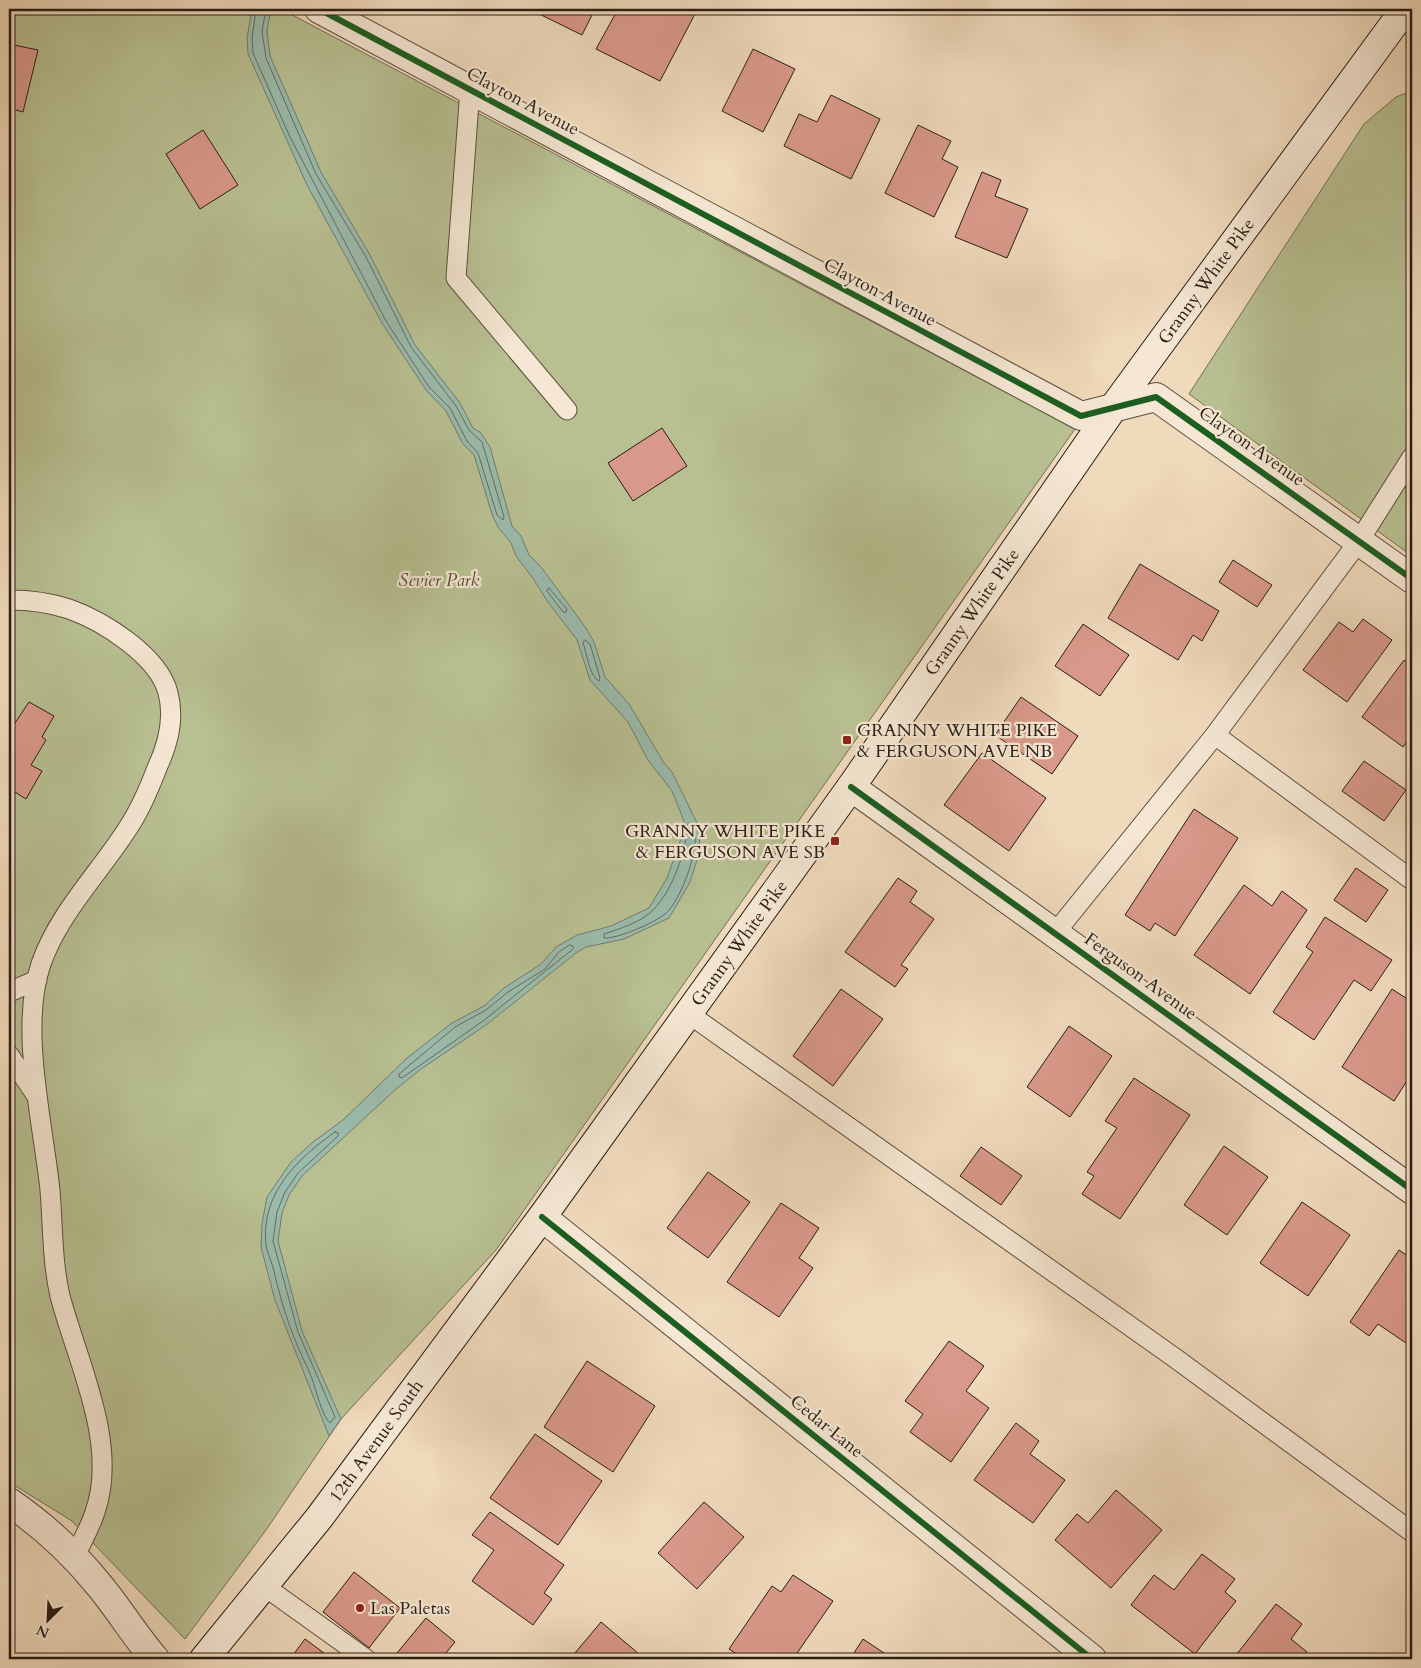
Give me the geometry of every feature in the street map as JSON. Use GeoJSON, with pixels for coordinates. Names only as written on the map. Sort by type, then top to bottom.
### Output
{"type":"FeatureCollection","features":[{"type":"Feature","properties":{"kind":"street","name":"Clayton Avenue"},"geometry":{"type":"LineString","coordinates":[[319,9],[1081,416],[1156,397],[1412,579]]}},
{"type":"Feature","properties":{"kind":"street","name":"Granny White Pike"},"geometry":{"type":"LineString","coordinates":[[542,1217],[851,787],[1113,408],[1406,10]]}},
{"type":"Feature","properties":{"kind":"street","name":"Ferguson Avenue"},"geometry":{"type":"LineString","coordinates":[[851,787],[1412,1190]]}},
{"type":"Feature","properties":{"kind":"street","name":"12th Avenue South"},"geometry":{"type":"LineString","coordinates":[[204,1659],[319,1518],[542,1217]]}},
{"type":"Feature","properties":{"kind":"street","name":"Cedar Lane"},"geometry":{"type":"LineString","coordinates":[[542,1217],[1092,1659]]}},
{"type":"Feature","properties":{"kind":"street"},"geometry":{"type":"LineString","coordinates":[[9,1502],[49,1532],[74,1558],[99,1585],[155,1659]]}},
{"type":"Feature","properties":{"kind":"lane"},"geometry":{"type":"LineString","coordinates":[[470,89],[456,278],[566,410]]}},
{"type":"Feature","properties":{"kind":"lane"},"geometry":{"type":"LineString","coordinates":[[1055,933],[1215,734],[1359,540],[1412,457]]}},
{"type":"Feature","properties":{"kind":"lane"},"geometry":{"type":"LineString","coordinates":[[9,600],[42,603],[70,610],[134,645],[156,670],[168,690],[172,712],[169,736],[146,794],[129,827],[48,946],[37,980],[32,1019],[38,1098],[50,1194],[52,1247],[60,1293],[86,1374],[98,1425],[101,1457],[96,1511],[74,1558]]}},
{"type":"Feature","properties":{"kind":"lane"},"geometry":{"type":"LineString","coordinates":[[1215,734],[1412,880]]}},
{"type":"Feature","properties":{"kind":"lane"},"geometry":{"type":"LineString","coordinates":[[9,992],[37,980]]}},
{"type":"Feature","properties":{"kind":"lane"},"geometry":{"type":"LineString","coordinates":[[689,1014],[1175,1358],[1412,1532]]}},
{"type":"Feature","properties":{"kind":"lane"},"geometry":{"type":"LineString","coordinates":[[9,1055],[38,1098]]}},
{"type":"Feature","properties":{"kind":"lane"},"geometry":{"type":"LineString","coordinates":[[264,1586],[366,1659]]}},
{"type":"Feature","properties":{"kind":"green space","name":"Sevier Park"},"geometry":{"type":"Polygon","coordinates":[[[9,9],[281,9],[1075,429],[496,1250],[341,1419],[266,1530],[185,1639],[72,1521],[9,1482],[9,9]]]}},
{"type":"Feature","properties":{"kind":"green space"},"geometry":{"type":"Polygon","coordinates":[[[1412,91],[1412,556],[1189,394],[1364,124],[1396,97],[1412,91]]]}},
{"type":"Feature","properties":{"kind":"water"},"geometry":{"type":"Polygon","coordinates":[[[252,9],[271,9],[267,31],[270,56],[321,172],[370,255],[415,345],[460,403],[473,428],[480,432],[490,447],[512,526],[521,536],[529,555],[541,567],[586,628],[594,642],[605,677],[629,704],[664,763],[672,772],[701,831],[697,860],[690,882],[669,918],[624,939],[586,947],[576,953],[486,1025],[421,1069],[396,1089],[302,1176],[289,1195],[282,1213],[278,1241],[302,1331],[341,1419],[329,1436],[275,1300],[261,1247],[262,1224],[267,1197],[291,1162],[313,1142],[343,1120],[407,1058],[452,1023],[484,1006],[504,988],[541,964],[556,947],[577,935],[611,926],[649,908],[667,878],[682,836],[684,821],[672,791],[648,760],[628,722],[590,680],[577,640],[548,602],[516,556],[511,543],[498,527],[493,517],[474,455],[463,444],[446,411],[426,390],[382,323],[307,185],[248,54],[247,38],[252,9]]]}},
{"type":"Feature","properties":{"kind":"building"},"geometry":{"type":"Polygon","coordinates":[[[529,9],[595,9],[582,35],[529,9]]]}},
{"type":"Feature","properties":{"kind":"building"},"geometry":{"type":"Polygon","coordinates":[[[618,9],[690,9],[696,12],[660,81],[596,49],[618,9]]]}},
{"type":"Feature","properties":{"kind":"building"},"geometry":{"type":"Polygon","coordinates":[[[9,44],[38,50],[23,112],[9,108],[9,44]]]}},
{"type":"Feature","properties":{"kind":"building"},"geometry":{"type":"Polygon","coordinates":[[[753,49],[795,69],[763,132],[722,111],[753,49]]]}},
{"type":"Feature","properties":{"kind":"building"},"geometry":{"type":"Polygon","coordinates":[[[831,95],[880,119],[851,179],[784,146],[799,114],[817,122],[831,95]]]}},
{"type":"Feature","properties":{"kind":"building"},"geometry":{"type":"Polygon","coordinates":[[[918,125],[951,141],[942,159],[958,167],[934,217],[885,193],[918,125]]]}},
{"type":"Feature","properties":{"kind":"building"},"geometry":{"type":"Polygon","coordinates":[[[203,130],[238,185],[200,209],[166,154],[203,130]]]}},
{"type":"Feature","properties":{"kind":"building"},"geometry":{"type":"Polygon","coordinates":[[[982,172],[1001,180],[995,196],[1028,209],[1007,258],[955,237],[982,172]]]}},
{"type":"Feature","properties":{"kind":"building"},"geometry":{"type":"Polygon","coordinates":[[[662,428],[687,466],[633,501],[608,463],[662,428]]]}},
{"type":"Feature","properties":{"kind":"building"},"geometry":{"type":"Polygon","coordinates":[[[1233,560],[1272,585],[1257,607],[1219,582],[1233,560]]]}},
{"type":"Feature","properties":{"kind":"building"},"geometry":{"type":"Polygon","coordinates":[[[1140,564],[1219,611],[1202,641],[1193,635],[1178,660],[1108,618],[1140,564]]]}},
{"type":"Feature","properties":{"kind":"building"},"geometry":{"type":"Polygon","coordinates":[[[1363,619],[1392,640],[1347,702],[1303,670],[1339,622],[1353,632],[1363,619]]]}},
{"type":"Feature","properties":{"kind":"building"},"geometry":{"type":"Polygon","coordinates":[[[1083,624],[1129,655],[1100,696],[1055,666],[1083,624]]]}},
{"type":"Feature","properties":{"kind":"building"},"geometry":{"type":"Polygon","coordinates":[[[1404,660],[1412,667],[1412,735],[1403,747],[1362,717],[1404,660]]]}},
{"type":"Feature","properties":{"kind":"building"},"geometry":{"type":"Polygon","coordinates":[[[1021,697],[1078,736],[1052,774],[995,735],[1021,697]]]}},
{"type":"Feature","properties":{"kind":"building"},"geometry":{"type":"Polygon","coordinates":[[[29,702],[54,716],[42,737],[46,740],[31,765],[42,771],[26,799],[15,792],[9,803],[9,732],[29,702]]]}},
{"type":"Feature","properties":{"kind":"building"},"geometry":{"type":"Polygon","coordinates":[[[982,753],[1046,798],[1009,851],[944,805],[982,753]]]}},
{"type":"Feature","properties":{"kind":"building"},"geometry":{"type":"Polygon","coordinates":[[[1364,761],[1406,790],[1384,821],[1342,791],[1364,761]]]}},
{"type":"Feature","properties":{"kind":"building"},"geometry":{"type":"Polygon","coordinates":[[[1194,809],[1238,838],[1175,936],[1155,923],[1150,931],[1125,915],[1194,809]]]}},
{"type":"Feature","properties":{"kind":"building"},"geometry":{"type":"Polygon","coordinates":[[[1356,868],[1388,890],[1366,922],[1334,900],[1356,868]]]}},
{"type":"Feature","properties":{"kind":"building"},"geometry":{"type":"Polygon","coordinates":[[[898,878],[917,891],[910,902],[934,919],[901,965],[908,969],[895,987],[845,952],[898,878]]]}},
{"type":"Feature","properties":{"kind":"building"},"geometry":{"type":"Polygon","coordinates":[[[1244,885],[1272,906],[1282,891],[1307,910],[1250,994],[1194,955],[1244,885]]]}},
{"type":"Feature","properties":{"kind":"building"},"geometry":{"type":"Polygon","coordinates":[[[1325,917],[1392,960],[1371,991],[1354,980],[1314,1040],[1273,1012],[1313,952],[1306,947],[1325,917]]]}},
{"type":"Feature","properties":{"kind":"building"},"geometry":{"type":"Polygon","coordinates":[[[841,989],[883,1019],[833,1086],[793,1056],[841,989]]]}},
{"type":"Feature","properties":{"kind":"building"},"geometry":{"type":"Polygon","coordinates":[[[1392,989],[1412,1002],[1412,1073],[1394,1101],[1342,1067],[1392,989]]]}},
{"type":"Feature","properties":{"kind":"building"},"geometry":{"type":"Polygon","coordinates":[[[1069,1026],[1112,1056],[1070,1117],[1027,1087],[1069,1026]]]}},
{"type":"Feature","properties":{"kind":"building"},"geometry":{"type":"Polygon","coordinates":[[[1134,1078],[1190,1115],[1120,1219],[1082,1194],[1094,1176],[1087,1172],[1117,1128],[1105,1121],[1134,1078]]]}},
{"type":"Feature","properties":{"kind":"building"},"geometry":{"type":"Polygon","coordinates":[[[1224,1146],[1268,1177],[1227,1235],[1184,1205],[1224,1146]]]}},
{"type":"Feature","properties":{"kind":"building"},"geometry":{"type":"Polygon","coordinates":[[[981,1147],[1022,1176],[1001,1205],[960,1176],[981,1147]]]}},
{"type":"Feature","properties":{"kind":"building"},"geometry":{"type":"Polygon","coordinates":[[[708,1172],[750,1202],[708,1258],[667,1228],[708,1172]]]}},
{"type":"Feature","properties":{"kind":"building"},"geometry":{"type":"Polygon","coordinates":[[[1302,1202],[1350,1235],[1308,1296],[1260,1263],[1302,1202]]]}},
{"type":"Feature","properties":{"kind":"building"},"geometry":{"type":"Polygon","coordinates":[[[781,1203],[819,1228],[799,1258],[813,1268],[779,1317],[727,1282],[781,1203]]]}},
{"type":"Feature","properties":{"kind":"building"},"geometry":{"type":"Polygon","coordinates":[[[1399,1250],[1412,1259],[1412,1341],[1409,1345],[1378,1324],[1369,1336],[1350,1322],[1399,1250]]]}},
{"type":"Feature","properties":{"kind":"building"},"geometry":{"type":"Polygon","coordinates":[[[949,1341],[984,1366],[966,1391],[989,1408],[951,1462],[910,1432],[923,1414],[905,1401],[949,1341]]]}},
{"type":"Feature","properties":{"kind":"building"},"geometry":{"type":"Polygon","coordinates":[[[587,1361],[655,1406],[613,1472],[544,1427],[587,1361]]]}},
{"type":"Feature","properties":{"kind":"building"},"geometry":{"type":"Polygon","coordinates":[[[1016,1423],[1039,1441],[1030,1454],[1065,1480],[1033,1523],[974,1480],[1016,1423]]]}},
{"type":"Feature","properties":{"kind":"building"},"geometry":{"type":"Polygon","coordinates":[[[535,1434],[602,1481],[558,1545],[490,1498],[535,1434]]]}},
{"type":"Feature","properties":{"kind":"building"},"geometry":{"type":"Polygon","coordinates":[[[1116,1490],[1162,1530],[1111,1588],[1055,1540],[1077,1514],[1088,1523],[1116,1490]]]}},
{"type":"Feature","properties":{"kind":"building"},"geometry":{"type":"Polygon","coordinates":[[[704,1502],[744,1537],[697,1589],[658,1553],[704,1502]]]}},
{"type":"Feature","properties":{"kind":"building"},"geometry":{"type":"Polygon","coordinates":[[[490,1512],[564,1565],[544,1593],[552,1599],[533,1625],[472,1581],[494,1550],[472,1535],[490,1512]]]}},
{"type":"Feature","properties":{"kind":"building"},"geometry":{"type":"Polygon","coordinates":[[[1202,1554],[1235,1579],[1225,1592],[1236,1601],[1195,1654],[1131,1605],[1154,1575],[1174,1590],[1202,1554]]]}},
{"type":"Feature","properties":{"kind":"building"},"geometry":{"type":"Polygon","coordinates":[[[354,1572],[400,1608],[369,1648],[323,1612],[354,1572]]]}},
{"type":"Feature","properties":{"kind":"building"},"geometry":{"type":"Polygon","coordinates":[[[793,1575],[833,1601],[793,1659],[744,1659],[729,1649],[772,1586],[781,1592],[793,1575]]]}},
{"type":"Feature","properties":{"kind":"building"},"geometry":{"type":"Polygon","coordinates":[[[1276,1604],[1302,1624],[1291,1639],[1307,1652],[1301,1659],[1233,1659],[1276,1604]]]}},
{"type":"Feature","properties":{"kind":"building"},"geometry":{"type":"Polygon","coordinates":[[[426,1618],[455,1642],[441,1659],[392,1659],[426,1618]]]}},
{"type":"Feature","properties":{"kind":"building"},"geometry":{"type":"Polygon","coordinates":[[[601,1622],[645,1659],[570,1659],[601,1622]]]}},
{"type":"Feature","properties":{"kind":"building"},"geometry":{"type":"Polygon","coordinates":[[[305,1639],[332,1659],[290,1659],[305,1639]]]}},
{"type":"Feature","properties":{"kind":"building"},"geometry":{"type":"Polygon","coordinates":[[[863,1639],[893,1659],[850,1659],[863,1639]]]}},
{"type":"Feature","properties":{"kind":"cycle path"},"geometry":{"type":"LineString","coordinates":[[319,9],[1081,416],[1156,397],[1412,579]]}},
{"type":"Feature","properties":{"kind":"cycle path"},"geometry":{"type":"LineString","coordinates":[[851,787],[1412,1190]]}},
{"type":"Feature","properties":{"kind":"cycle path"},"geometry":{"type":"LineString","coordinates":[[542,1217],[1092,1659]]}},
{"type":"Feature","properties":{"kind":"place","name":"GRANNY WHITE PIKE & FERGUSON AVE NB"},"geometry":{"type":"Point","coordinates":[847,740]}},
{"type":"Feature","properties":{"kind":"place","name":"GRANNY WHITE PIKE & FERGUSON AVE SB"},"geometry":{"type":"Point","coordinates":[835,841]}},
{"type":"Feature","properties":{"kind":"place","name":"Las Paletas"},"geometry":{"type":"Point","coordinates":[360,1608]}}]}
